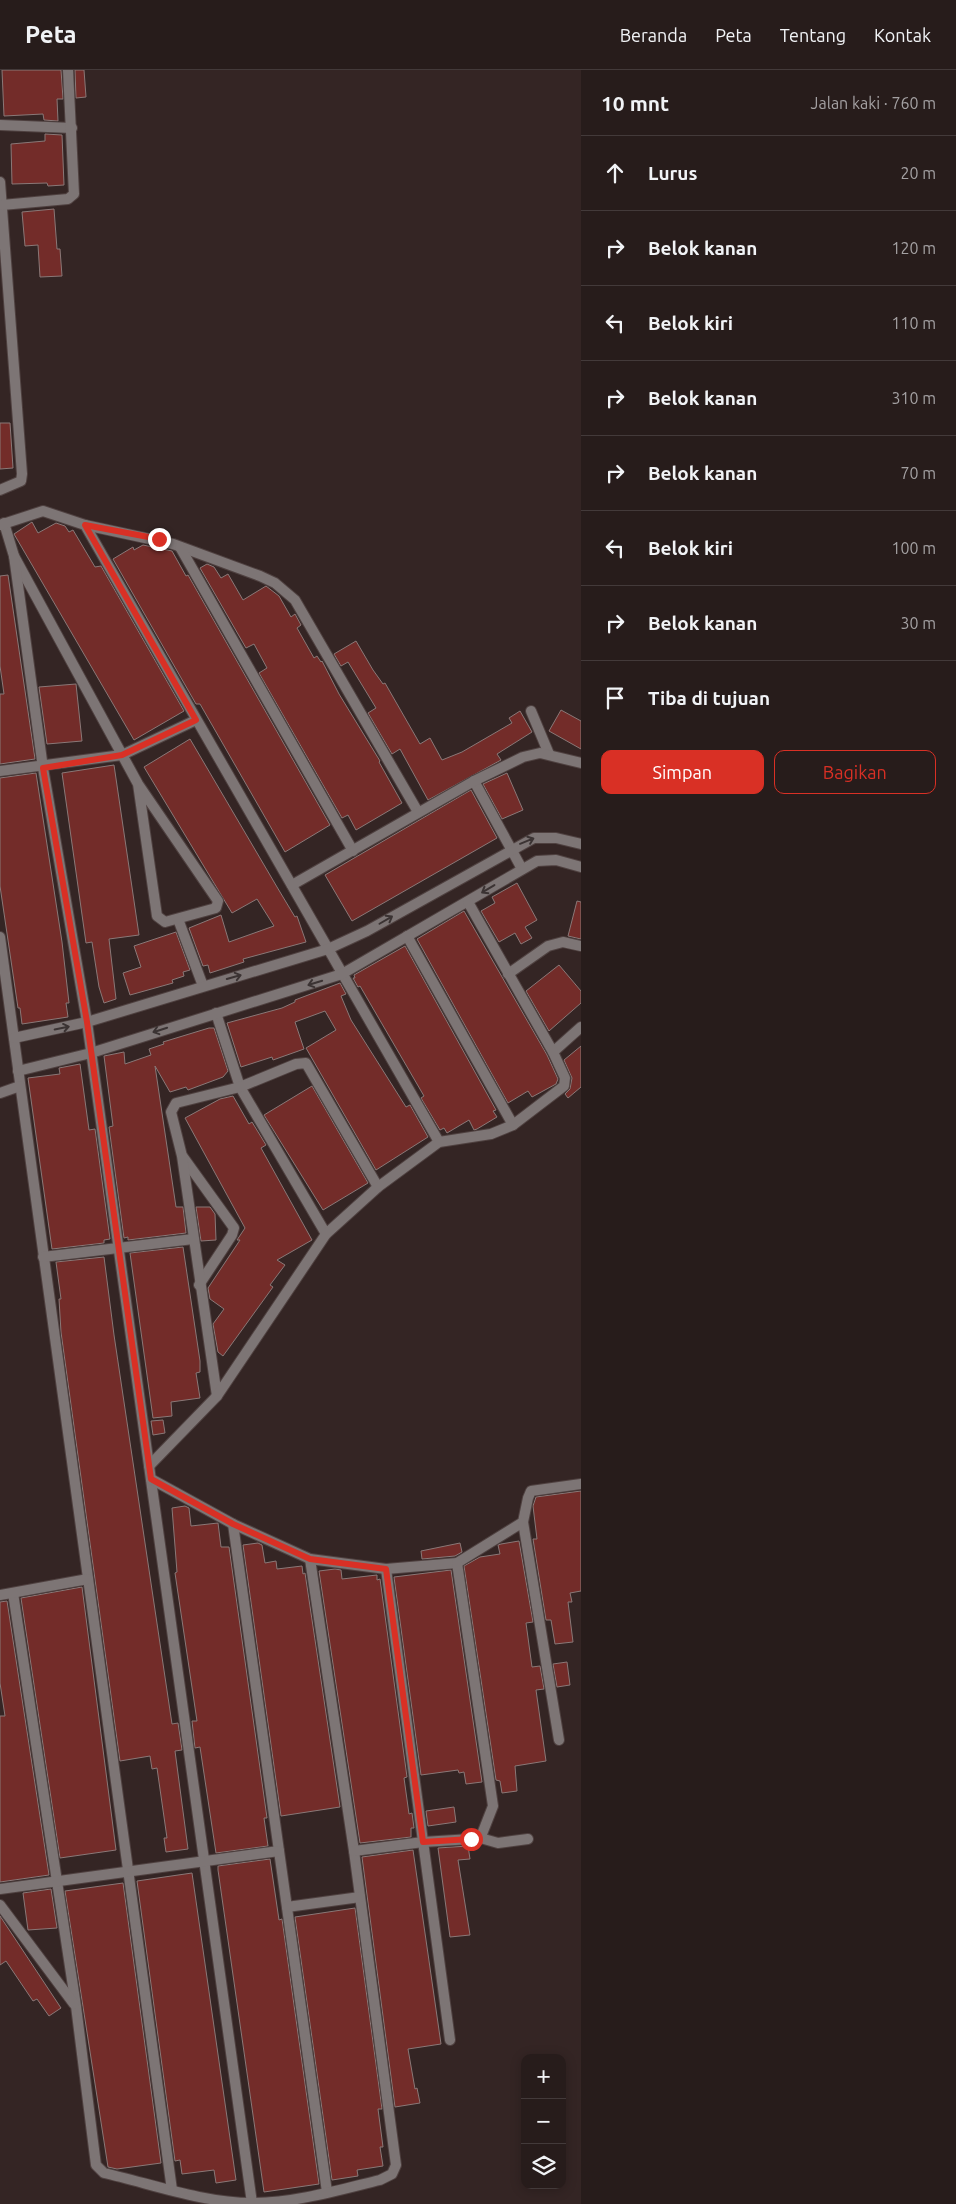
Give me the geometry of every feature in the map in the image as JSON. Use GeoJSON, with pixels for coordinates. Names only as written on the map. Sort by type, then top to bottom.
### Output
{"type":"FeatureCollection","features":[{"type":"Feature","properties":{"kind":"street"},"geometry":{"type":"LineString","coordinates":[[2,205],[68,199],[74,194],[68,70]]}},
{"type":"Feature","properties":{"kind":"street"},"geometry":{"type":"LineString","coordinates":[[0,125],[72,128]]}},
{"type":"Feature","properties":{"kind":"street"},"geometry":{"type":"LineString","coordinates":[[0,182],[22,474],[21,481],[0,490]]}},
{"type":"Feature","properties":{"kind":"street"},"geometry":{"type":"LineString","coordinates":[[138,784],[157,916],[165,922],[216,908],[218,901],[138,784],[14,556],[2,524],[43,511],[85,525],[159,539],[275,583],[295,600],[418,812]]}},
{"type":"Feature","properties":{"kind":"street"},"geometry":{"type":"LineString","coordinates":[[85,525],[439,1142]]}},
{"type":"Feature","properties":{"kind":"street"},"geometry":{"type":"LineString","coordinates":[[180,547],[353,851]]}},
{"type":"Feature","properties":{"kind":"street"},"geometry":{"type":"LineString","coordinates":[[14,556],[43,768],[87,1022],[117,1248],[252,2203]]}},
{"type":"Feature","properties":{"kind":"street"},"geometry":{"type":"LineString","coordinates":[[531,711],[549,754]]}},
{"type":"Feature","properties":{"kind":"street"},"geometry":{"type":"LineString","coordinates":[[0,772],[43,768],[122,755],[196,720]]}},
{"type":"Feature","properties":{"kind":"street"},"geometry":{"type":"LineString","coordinates":[[292,885],[418,812],[523,757],[540,753],[549,754],[581,764]]}},
{"type":"Feature","properties":{"kind":"street"},"geometry":{"type":"LineString","coordinates":[[474,781],[522,869]]}},
{"type":"Feature","properties":{"kind":"street"},"geometry":{"type":"LineString","coordinates":[[14,1038],[87,1022],[328,950],[367,931],[528,840],[543,837],[581,844]]}},
{"type":"Feature","properties":{"kind":"street"},"geometry":{"type":"LineString","coordinates":[[18,1071],[91,1053],[342,974],[522,869],[544,860],[556,860],[581,867]]}},
{"type":"Feature","properties":{"kind":"street"},"geometry":{"type":"LineString","coordinates":[[149,1466],[217,1396],[326,1234],[378,1187],[439,1142],[490,1134],[513,1125],[564,1086],[566,1078],[553,1052],[468,902]]}},
{"type":"Feature","properties":{"kind":"street"},"geometry":{"type":"LineString","coordinates":[[178,919],[203,986]]}},
{"type":"Feature","properties":{"kind":"street"},"geometry":{"type":"LineString","coordinates":[[407,936],[513,1125]]}},
{"type":"Feature","properties":{"kind":"street"},"geometry":{"type":"LineString","coordinates":[[0,937],[172,2190]]}},
{"type":"Feature","properties":{"kind":"street"},"geometry":{"type":"LineString","coordinates":[[508,974],[548,946],[563,942],[581,946]]}},
{"type":"Feature","properties":{"kind":"street"},"geometry":{"type":"LineString","coordinates":[[216,1013],[240,1087],[326,1234]]}},
{"type":"Feature","properties":{"kind":"street"},"geometry":{"type":"LineString","coordinates":[[553,1052],[581,1028]]}},
{"type":"Feature","properties":{"kind":"street"},"geometry":{"type":"LineString","coordinates":[[217,1396],[199,1285],[182,1156],[171,1112],[172,1106],[176,1103],[240,1087],[296,1064],[306,1063],[378,1187]]}},
{"type":"Feature","properties":{"kind":"street"},"geometry":{"type":"LineString","coordinates":[[0,1093],[20,1086]]}},
{"type":"Feature","properties":{"kind":"street"},"geometry":{"type":"LineString","coordinates":[[182,1156],[234,1228],[199,1285]]}},
{"type":"Feature","properties":{"kind":"street"},"geometry":{"type":"LineString","coordinates":[[43,1257],[193,1240]]}},
{"type":"Feature","properties":{"kind":"street"},"geometry":{"type":"LineString","coordinates":[[151,1479],[233,1524],[310,1559],[386,1569],[457,1563],[523,1522]]}},
{"type":"Feature","properties":{"kind":"street"},"geometry":{"type":"LineString","coordinates":[[559,1740],[523,1522],[531,1491],[581,1484]]}},
{"type":"Feature","properties":{"kind":"street"},"geometry":{"type":"LineString","coordinates":[[233,1524],[327,2192]]}},
{"type":"Feature","properties":{"kind":"street"},"geometry":{"type":"LineString","coordinates":[[13,1593],[76,2006],[96,2165],[104,2173],[172,2190],[252,2203],[327,2192],[388,2177],[396,2165],[354,1851],[310,1559]]}},
{"type":"Feature","properties":{"kind":"street"},"geometry":{"type":"LineString","coordinates":[[457,1563],[492,1806],[484,1831],[477,1837]]}},
{"type":"Feature","properties":{"kind":"street"},"geometry":{"type":"LineString","coordinates":[[386,1569],[450,2040]]}},
{"type":"Feature","properties":{"kind":"street"},"geometry":{"type":"LineString","coordinates":[[0,1594],[88,1579]]}},
{"type":"Feature","properties":{"kind":"street"},"geometry":{"type":"LineString","coordinates":[[354,1851],[477,1837],[498,1843],[528,1839]]}},
{"type":"Feature","properties":{"kind":"street"},"geometry":{"type":"LineString","coordinates":[[0,1889],[279,1851]]}},
{"type":"Feature","properties":{"kind":"street"},"geometry":{"type":"LineString","coordinates":[[287,1907],[360,1897]]}},
{"type":"Feature","properties":{"kind":"street"},"geometry":{"type":"LineString","coordinates":[[0,1905],[76,2006]]}},
{"type":"Feature","properties":{"kind":"building"},"geometry":{"type":"Polygon","coordinates":[[[2,70],[61,70],[63,99],[57,99],[58,121],[44,120],[43,114],[4,116],[2,70]]]}},
{"type":"Feature","properties":{"kind":"building"},"geometry":{"type":"Polygon","coordinates":[[[75,70],[84,70],[86,97],[76,98],[75,70]]]}},
{"type":"Feature","properties":{"kind":"building"},"geometry":{"type":"Polygon","coordinates":[[[45,134],[62,135],[64,185],[48,186],[47,183],[12,184],[11,144],[45,141],[45,134]]]}},
{"type":"Feature","properties":{"kind":"building"},"geometry":{"type":"Polygon","coordinates":[[[54,209],[57,249],[60,249],[62,276],[40,277],[38,245],[25,246],[22,212],[54,209]]]}},
{"type":"Feature","properties":{"kind":"building"},"geometry":{"type":"Polygon","coordinates":[[[0,423],[10,423],[13,468],[0,469],[0,423]]]}},
{"type":"Feature","properties":{"kind":"building"},"geometry":{"type":"Polygon","coordinates":[[[32,522],[38,533],[56,523],[65,526],[69,532],[73,530],[95,567],[101,566],[184,711],[134,740],[14,534],[32,522]]]}},
{"type":"Feature","properties":{"kind":"building"},"geometry":{"type":"Polygon","coordinates":[[[143,545],[172,551],[186,576],[188,575],[330,825],[285,852],[200,704],[196,704],[113,559],[133,547],[134,550],[143,545]]]}},
{"type":"Feature","properties":{"kind":"building"},"geometry":{"type":"Polygon","coordinates":[[[207,564],[214,567],[221,578],[228,574],[243,600],[266,586],[279,596],[291,617],[295,614],[301,625],[297,628],[314,658],[317,656],[322,661],[402,803],[356,830],[348,815],[342,818],[259,673],[267,668],[254,644],[246,648],[200,568],[207,564]]]}},
{"type":"Feature","properties":{"kind":"building"},"geometry":{"type":"Polygon","coordinates":[[[8,575],[35,759],[0,764],[0,694],[4,694],[0,666],[0,576],[8,575]]]}},
{"type":"Feature","properties":{"kind":"building"},"geometry":{"type":"Polygon","coordinates":[[[356,641],[373,670],[383,684],[385,683],[420,744],[430,738],[442,760],[462,752],[512,723],[509,718],[520,711],[532,732],[497,754],[501,760],[428,800],[400,749],[392,754],[368,713],[376,708],[348,662],[341,666],[334,654],[356,641]]]}},
{"type":"Feature","properties":{"kind":"building"},"geometry":{"type":"Polygon","coordinates":[[[76,684],[82,741],[47,744],[39,687],[76,684]]]}},
{"type":"Feature","properties":{"kind":"building"},"geometry":{"type":"Polygon","coordinates":[[[561,710],[581,721],[581,749],[549,731],[561,710]]]}},
{"type":"Feature","properties":{"kind":"building"},"geometry":{"type":"Polygon","coordinates":[[[190,739],[295,917],[297,916],[306,942],[243,959],[244,962],[210,973],[208,965],[203,966],[189,928],[221,915],[229,942],[274,926],[257,899],[232,913],[144,767],[190,739]]]}},
{"type":"Feature","properties":{"kind":"building"},"geometry":{"type":"Polygon","coordinates":[[[114,765],[139,935],[109,939],[116,999],[104,1003],[99,987],[92,942],[86,943],[62,773],[114,765]]]}},
{"type":"Feature","properties":{"kind":"building"},"geometry":{"type":"Polygon","coordinates":[[[36,773],[62,942],[69,1003],[66,1003],[68,1017],[22,1024],[0,886],[0,778],[36,773]]]}},
{"type":"Feature","properties":{"kind":"building"},"geometry":{"type":"Polygon","coordinates":[[[507,773],[523,810],[502,819],[483,784],[507,773]]]}},
{"type":"Feature","properties":{"kind":"building"},"geometry":{"type":"Polygon","coordinates":[[[471,790],[497,838],[352,921],[325,875],[471,790]]]}},
{"type":"Feature","properties":{"kind":"building"},"geometry":{"type":"Polygon","coordinates":[[[517,883],[537,920],[525,927],[532,938],[521,944],[515,933],[499,942],[481,911],[495,903],[492,897],[517,883]]]}},
{"type":"Feature","properties":{"kind":"building"},"geometry":{"type":"Polygon","coordinates":[[[577,901],[581,902],[581,939],[568,936],[577,901]]]}},
{"type":"Feature","properties":{"kind":"building"},"geometry":{"type":"Polygon","coordinates":[[[464,911],[547,1055],[558,1079],[556,1084],[532,1097],[528,1091],[508,1103],[417,939],[464,911]]]}},
{"type":"Feature","properties":{"kind":"building"},"geometry":{"type":"Polygon","coordinates":[[[176,932],[190,970],[183,972],[184,976],[172,980],[173,983],[130,995],[123,973],[141,967],[134,946],[176,932]]]}},
{"type":"Feature","properties":{"kind":"building"},"geometry":{"type":"Polygon","coordinates":[[[405,946],[496,1110],[493,1111],[497,1117],[477,1129],[474,1130],[469,1120],[447,1133],[444,1128],[440,1130],[421,1098],[424,1096],[360,986],[358,987],[353,978],[355,978],[354,975],[405,946]]]}},
{"type":"Feature","properties":{"kind":"building"},"geometry":{"type":"Polygon","coordinates":[[[559,965],[581,991],[581,1003],[549,1031],[526,991],[559,965]]]}},
{"type":"Feature","properties":{"kind":"building"},"geometry":{"type":"Polygon","coordinates":[[[340,983],[346,994],[341,996],[351,1020],[406,1107],[410,1105],[428,1137],[376,1170],[306,1048],[336,1030],[325,1011],[295,1022],[304,1049],[273,1060],[272,1057],[241,1067],[227,1023],[282,1008],[295,1002],[295,1000],[340,983]]]}},
{"type":"Feature","properties":{"kind":"building"},"geometry":{"type":"Polygon","coordinates":[[[214,1028],[228,1071],[223,1077],[188,1090],[186,1087],[170,1092],[155,1066],[176,1207],[183,1207],[186,1233],[128,1240],[128,1237],[124,1238],[109,1127],[113,1126],[104,1056],[124,1052],[125,1064],[151,1055],[149,1049],[164,1044],[163,1042],[214,1028]]]}},
{"type":"Feature","properties":{"kind":"building"},"geometry":{"type":"Polygon","coordinates":[[[581,1046],[581,1087],[568,1098],[565,1094],[570,1089],[572,1078],[564,1060],[581,1046]]]}},
{"type":"Feature","properties":{"kind":"building"},"geometry":{"type":"Polygon","coordinates":[[[80,1064],[89,1130],[95,1129],[110,1239],[104,1240],[104,1243],[52,1249],[28,1078],[60,1074],[59,1068],[80,1064]]]}},
{"type":"Feature","properties":{"kind":"building"},"geometry":{"type":"Polygon","coordinates":[[[312,1086],[368,1183],[323,1210],[264,1115],[312,1086]]]}},
{"type":"Feature","properties":{"kind":"building"},"geometry":{"type":"Polygon","coordinates":[[[233,1096],[249,1124],[252,1122],[266,1145],[261,1148],[312,1240],[277,1260],[285,1265],[270,1285],[273,1287],[223,1356],[218,1352],[213,1324],[224,1309],[210,1299],[208,1288],[240,1240],[237,1240],[245,1228],[185,1118],[220,1099],[233,1096]]]}},
{"type":"Feature","properties":{"kind":"building"},"geometry":{"type":"Polygon","coordinates":[[[196,1207],[210,1207],[215,1214],[216,1240],[201,1241],[196,1207]]]}},
{"type":"Feature","properties":{"kind":"building"},"geometry":{"type":"Polygon","coordinates":[[[183,1247],[200,1361],[200,1372],[196,1373],[200,1398],[171,1402],[172,1416],[153,1418],[130,1253],[183,1247]]]}},
{"type":"Feature","properties":{"kind":"building"},"geometry":{"type":"Polygon","coordinates":[[[104,1257],[172,1724],[178,1723],[182,1750],[175,1751],[188,1849],[166,1852],[164,1838],[167,1838],[157,1768],[152,1769],[150,1756],[120,1761],[61,1332],[59,1299],[61,1299],[56,1262],[104,1257]]]}},
{"type":"Feature","properties":{"kind":"building"},"geometry":{"type":"Polygon","coordinates":[[[163,1420],[165,1433],[153,1435],[151,1421],[163,1420]]]}},
{"type":"Feature","properties":{"kind":"building"},"geometry":{"type":"Polygon","coordinates":[[[581,1491],[581,1591],[570,1593],[572,1602],[568,1602],[573,1642],[555,1644],[551,1620],[546,1620],[533,1539],[537,1539],[533,1506],[536,1497],[581,1491]]]}},
{"type":"Feature","properties":{"kind":"building"},"geometry":{"type":"Polygon","coordinates":[[[185,1506],[189,1508],[191,1526],[218,1523],[221,1547],[229,1547],[267,1818],[264,1818],[268,1846],[216,1853],[200,1747],[195,1748],[192,1721],[197,1721],[175,1573],[177,1572],[172,1508],[185,1506]]]}},
{"type":"Feature","properties":{"kind":"building"},"geometry":{"type":"Polygon","coordinates":[[[519,1541],[533,1622],[526,1623],[532,1667],[540,1666],[544,1689],[536,1690],[546,1761],[515,1766],[517,1791],[502,1793],[500,1781],[496,1780],[464,1566],[480,1557],[500,1554],[498,1545],[519,1541]]]}},
{"type":"Feature","properties":{"kind":"building"},"geometry":{"type":"Polygon","coordinates":[[[258,1543],[262,1545],[265,1563],[276,1561],[277,1569],[302,1566],[303,1574],[305,1573],[340,1807],[281,1816],[243,1545],[258,1543]]]}},
{"type":"Feature","properties":{"kind":"building"},"geometry":{"type":"Polygon","coordinates":[[[460,1543],[462,1552],[455,1556],[422,1559],[421,1551],[460,1543]]]}},
{"type":"Feature","properties":{"kind":"building"},"geometry":{"type":"Polygon","coordinates":[[[341,1570],[342,1579],[377,1575],[377,1580],[380,1579],[407,1777],[404,1778],[409,1814],[412,1813],[414,1828],[411,1828],[411,1837],[360,1843],[319,1571],[341,1570]]]}},
{"type":"Feature","properties":{"kind":"building"},"geometry":{"type":"Polygon","coordinates":[[[451,1570],[482,1782],[466,1784],[464,1772],[459,1773],[458,1770],[421,1775],[394,1577],[451,1570]]]}},
{"type":"Feature","properties":{"kind":"building"},"geometry":{"type":"Polygon","coordinates":[[[82,1587],[116,1850],[60,1858],[21,1598],[82,1587]]]}},
{"type":"Feature","properties":{"kind":"building"},"geometry":{"type":"Polygon","coordinates":[[[7,1601],[49,1875],[0,1882],[0,1716],[5,1716],[0,1683],[0,1602],[7,1601]]]}},
{"type":"Feature","properties":{"kind":"building"},"geometry":{"type":"Polygon","coordinates":[[[567,1662],[570,1685],[557,1687],[553,1664],[567,1662]]]}},
{"type":"Feature","properties":{"kind":"building"},"geometry":{"type":"Polygon","coordinates":[[[454,1807],[456,1822],[428,1826],[426,1811],[454,1807]]]}},
{"type":"Feature","properties":{"kind":"building"},"geometry":{"type":"Polygon","coordinates":[[[468,1846],[470,1859],[458,1860],[470,1935],[450,1937],[438,1848],[468,1846]]]}},
{"type":"Feature","properties":{"kind":"building"},"geometry":{"type":"Polygon","coordinates":[[[413,1850],[441,2044],[408,2049],[415,2089],[417,2088],[420,2103],[395,2107],[362,1857],[413,1850]]]}},
{"type":"Feature","properties":{"kind":"building"},"geometry":{"type":"Polygon","coordinates":[[[270,1859],[279,1920],[282,1919],[319,2184],[264,2192],[218,1866],[270,1859]]]}},
{"type":"Feature","properties":{"kind":"building"},"geometry":{"type":"Polygon","coordinates":[[[192,1873],[236,2180],[216,2183],[214,2170],[182,2174],[180,2160],[175,2161],[137,1881],[192,1873]]]}},
{"type":"Feature","properties":{"kind":"building"},"geometry":{"type":"Polygon","coordinates":[[[123,1883],[161,2163],[117,2169],[108,2167],[65,1891],[123,1883]]]}},
{"type":"Feature","properties":{"kind":"building"},"geometry":{"type":"Polygon","coordinates":[[[51,1889],[57,1928],[28,1930],[23,1893],[51,1889]]]}},
{"type":"Feature","properties":{"kind":"building"},"geometry":{"type":"Polygon","coordinates":[[[355,1908],[382,2109],[378,2109],[383,2147],[380,2147],[383,2166],[357,2170],[358,2176],[332,2180],[295,1917],[355,1908]]]}},
{"type":"Feature","properties":{"kind":"building"},"geometry":{"type":"Polygon","coordinates":[[[0,1916],[61,2008],[49,2016],[37,1999],[33,2001],[6,1961],[0,1965],[0,1916]]]}},
{"type":"Feature","properties":{"kind":"route"},"geometry":{"type":"LineString","coordinates":[[159,539],[85,525],[196,720],[122,755],[43,768],[87,1022],[117,1248],[151,1479],[233,1524],[310,1559],[386,1569],[423,1842],[471,1839]]}}]}
